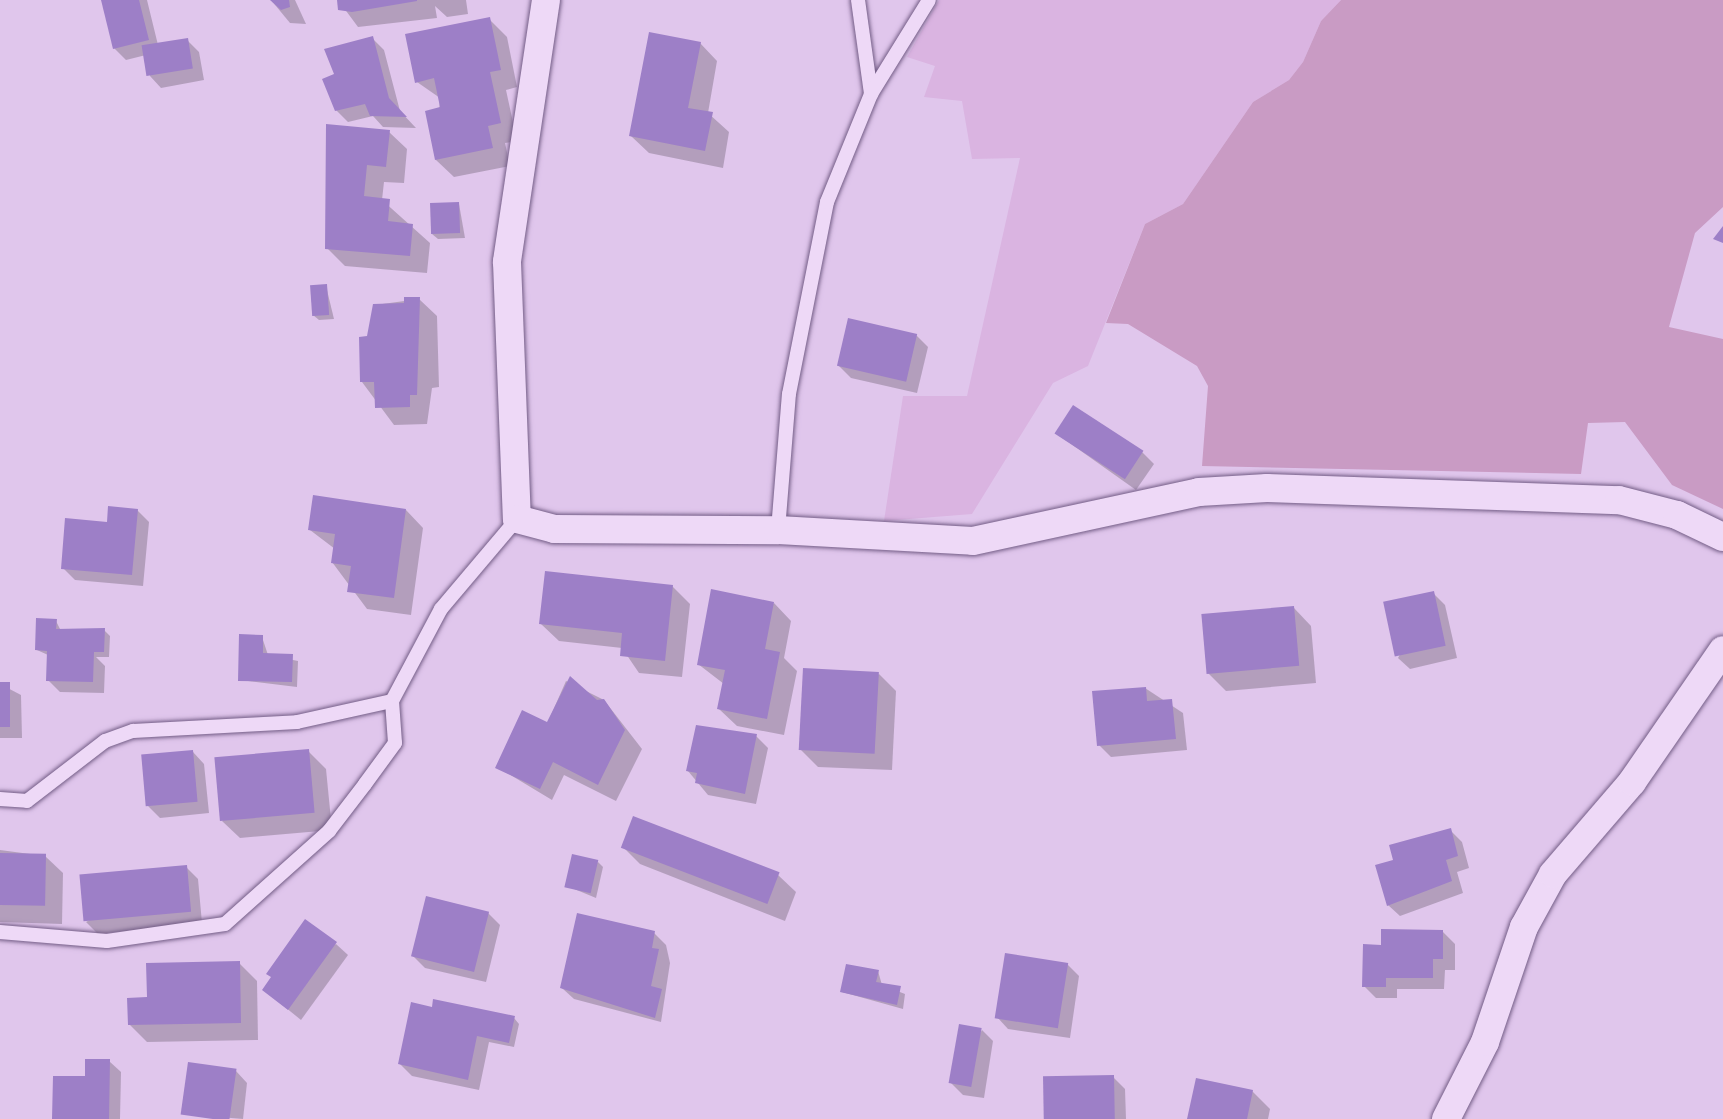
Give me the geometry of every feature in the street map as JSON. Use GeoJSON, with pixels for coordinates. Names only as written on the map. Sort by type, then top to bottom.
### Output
{"type":"FeatureCollection","features":[{"type":"Feature","properties":{"kind":"street"},"geometry":{"type":"LineString","coordinates":[[545,0],[507,262],[517,519],[554,529],[778,530],[972,541],[1199,492],[1267,488],[1619,500],[1677,515],[1723,537]]}},
{"type":"Feature","properties":{"kind":"street"},"geometry":{"type":"LineString","coordinates":[[1446,1119],[1485,1042],[1524,927],[1552,874],[1632,782],[1723,650]]}},
{"type":"Feature","properties":{"kind":"lane"},"geometry":{"type":"LineString","coordinates":[[858,0],[871,93]]}},
{"type":"Feature","properties":{"kind":"lane"},"geometry":{"type":"LineString","coordinates":[[778,530],[789,394],[827,202],[871,93],[929,0]]}},
{"type":"Feature","properties":{"kind":"lane"},"geometry":{"type":"LineString","coordinates":[[0,932],[107,941],[225,923],[329,831],[395,743],[392,701],[441,609],[517,519]]}},
{"type":"Feature","properties":{"kind":"lane"},"geometry":{"type":"LineString","coordinates":[[0,799],[27,801],[105,741],[133,731],[297,722],[392,701]]}},
{"type":"Feature","properties":{"kind":"shaded area"},"geometry":{"type":"Polygon","coordinates":[[[939,0],[1341,0],[1321,21],[1303,62],[1289,80],[1253,102],[1183,204],[1145,224],[1088,366],[1053,383],[972,514],[884,521],[903,396],[967,396],[1020,158],[972,159],[962,101],[924,97],[935,66],[907,57],[939,0]]]}},
{"type":"Feature","properties":{"kind":"shaded area"},"geometry":{"type":"Polygon","coordinates":[[[1341,0],[1723,0],[1723,207],[1695,233],[1669,327],[1723,339],[1723,509],[1672,485],[1625,422],[1588,423],[1581,474],[1202,466],[1208,386],[1197,366],[1128,324],[1106,323],[1145,224],[1183,204],[1253,102],[1289,80],[1303,62],[1321,21],[1341,0]]]}},
{"type":"Feature","properties":{"kind":"building"},"geometry":{"type":"Polygon","coordinates":[[[101,0],[139,0],[149,40],[113,49],[101,0]]]}},
{"type":"Feature","properties":{"kind":"building"},"geometry":{"type":"Polygon","coordinates":[[[270,0],[289,0],[290,7],[281,10],[270,0]]]}},
{"type":"Feature","properties":{"kind":"building"},"geometry":{"type":"Polygon","coordinates":[[[337,0],[417,1],[352,12],[338,10],[337,0]]]}},
{"type":"Feature","properties":{"kind":"building"},"geometry":{"type":"Polygon","coordinates":[[[490,17],[501,70],[490,72],[501,123],[488,126],[493,148],[435,160],[425,111],[440,107],[434,78],[415,83],[405,34],[490,17]]]}},
{"type":"Feature","properties":{"kind":"building"},"geometry":{"type":"Polygon","coordinates":[[[649,32],[701,42],[688,108],[713,112],[705,151],[629,136],[649,32]]]}},
{"type":"Feature","properties":{"kind":"building"},"geometry":{"type":"Polygon","coordinates":[[[373,36],[389,98],[407,117],[370,116],[365,104],[335,111],[322,79],[334,74],[324,49],[373,36]]]}},
{"type":"Feature","properties":{"kind":"building"},"geometry":{"type":"Polygon","coordinates":[[[188,38],[193,69],[146,76],[142,45],[188,38]]]}},
{"type":"Feature","properties":{"kind":"building"},"geometry":{"type":"Polygon","coordinates":[[[326,124],[390,130],[386,167],[367,165],[364,196],[390,199],[388,221],[413,224],[410,256],[325,249],[326,124]]]}},
{"type":"Feature","properties":{"kind":"building"},"geometry":{"type":"Polygon","coordinates":[[[459,202],[460,233],[431,234],[430,203],[459,202]]]}},
{"type":"Feature","properties":{"kind":"building"},"geometry":{"type":"Polygon","coordinates":[[[1723,226],[1723,243],[1713,239],[1723,226]]]}},
{"type":"Feature","properties":{"kind":"building"},"geometry":{"type":"Polygon","coordinates":[[[327,284],[329,315],[312,316],[310,285],[327,284]]]}},
{"type":"Feature","properties":{"kind":"building"},"geometry":{"type":"Polygon","coordinates":[[[404,297],[420,297],[417,395],[410,395],[410,407],[375,408],[374,382],[360,382],[359,337],[367,336],[373,304],[404,303],[404,297]]]}},
{"type":"Feature","properties":{"kind":"building"},"geometry":{"type":"Polygon","coordinates":[[[848,318],[917,334],[906,382],[837,366],[848,318]]]}},
{"type":"Feature","properties":{"kind":"building"},"geometry":{"type":"Polygon","coordinates":[[[1073,405],[1143,451],[1125,479],[1054,434],[1073,405]]]}},
{"type":"Feature","properties":{"kind":"building"},"geometry":{"type":"Polygon","coordinates":[[[313,495],[406,509],[394,598],[347,592],[351,566],[331,563],[335,534],[308,530],[313,495]]]}},
{"type":"Feature","properties":{"kind":"building"},"geometry":{"type":"Polygon","coordinates":[[[108,506],[138,509],[132,575],[61,569],[65,518],[107,522],[108,506]]]}},
{"type":"Feature","properties":{"kind":"building"},"geometry":{"type":"Polygon","coordinates":[[[545,571],[673,585],[665,661],[620,656],[622,633],[539,624],[545,571]]]}},
{"type":"Feature","properties":{"kind":"building"},"geometry":{"type":"Polygon","coordinates":[[[711,589],[774,602],[765,649],[780,652],[767,719],[717,709],[725,670],[697,665],[711,589]]]}},
{"type":"Feature","properties":{"kind":"building"},"geometry":{"type":"Polygon","coordinates":[[[1434,591],[1446,646],[1395,657],[1383,602],[1434,591]]]}},
{"type":"Feature","properties":{"kind":"building"},"geometry":{"type":"Polygon","coordinates":[[[1294,606],[1299,666],[1207,674],[1201,614],[1294,606]]]}},
{"type":"Feature","properties":{"kind":"building"},"geometry":{"type":"Polygon","coordinates":[[[36,618],[57,619],[56,629],[105,628],[104,652],[94,652],[93,682],[46,681],[47,651],[35,650],[36,618]]]}},
{"type":"Feature","properties":{"kind":"building"},"geometry":{"type":"Polygon","coordinates":[[[239,634],[263,635],[263,653],[293,654],[292,682],[238,681],[239,634]]]}},
{"type":"Feature","properties":{"kind":"building"},"geometry":{"type":"Polygon","coordinates":[[[803,668],[879,672],[875,754],[799,750],[803,668]]]}},
{"type":"Feature","properties":{"kind":"building"},"geometry":{"type":"Polygon","coordinates":[[[570,676],[597,700],[604,699],[625,730],[598,785],[553,762],[540,789],[495,768],[522,710],[547,722],[570,676]]]}},
{"type":"Feature","properties":{"kind":"building"},"geometry":{"type":"Polygon","coordinates":[[[0,682],[10,682],[10,727],[0,727],[0,682]]]}},
{"type":"Feature","properties":{"kind":"building"},"geometry":{"type":"Polygon","coordinates":[[[1146,687],[1147,701],[1172,699],[1176,739],[1097,746],[1092,691],[1146,687]]]}},
{"type":"Feature","properties":{"kind":"building"},"geometry":{"type":"Polygon","coordinates":[[[696,725],[757,734],[745,794],[695,783],[697,773],[686,771],[696,725]]]}},
{"type":"Feature","properties":{"kind":"building"},"geometry":{"type":"Polygon","coordinates":[[[309,749],[315,813],[220,821],[214,757],[309,749]]]}},
{"type":"Feature","properties":{"kind":"building"},"geometry":{"type":"Polygon","coordinates":[[[193,750],[198,802],[146,806],[141,755],[193,750]]]}},
{"type":"Feature","properties":{"kind":"building"},"geometry":{"type":"Polygon","coordinates":[[[633,816],[780,872],[767,904],[621,848],[633,816]]]}},
{"type":"Feature","properties":{"kind":"building"},"geometry":{"type":"Polygon","coordinates":[[[1451,828],[1458,856],[1446,860],[1452,881],[1387,906],[1375,865],[1393,860],[1389,845],[1451,828]]]}},
{"type":"Feature","properties":{"kind":"building"},"geometry":{"type":"Polygon","coordinates":[[[0,853],[46,854],[45,906],[0,905],[0,853]]]}},
{"type":"Feature","properties":{"kind":"building"},"geometry":{"type":"Polygon","coordinates":[[[572,854],[598,860],[591,893],[564,887],[572,854]]]}},
{"type":"Feature","properties":{"kind":"building"},"geometry":{"type":"Polygon","coordinates":[[[187,865],[191,912],[84,921],[79,874],[187,865]]]}},
{"type":"Feature","properties":{"kind":"building"},"geometry":{"type":"Polygon","coordinates":[[[426,896],[489,912],[474,972],[411,956],[426,896]]]}},
{"type":"Feature","properties":{"kind":"building"},"geometry":{"type":"Polygon","coordinates":[[[577,913],[655,931],[652,948],[659,949],[651,986],[662,989],[655,1018],[560,988],[577,913]]]}},
{"type":"Feature","properties":{"kind":"building"},"geometry":{"type":"Polygon","coordinates":[[[305,919],[337,942],[288,1010],[262,990],[271,977],[266,974],[305,919]]]}},
{"type":"Feature","properties":{"kind":"building"},"geometry":{"type":"Polygon","coordinates":[[[1381,929],[1443,930],[1443,959],[1433,959],[1433,978],[1386,978],[1386,987],[1362,987],[1363,944],[1381,945],[1381,929]]]}},
{"type":"Feature","properties":{"kind":"building"},"geometry":{"type":"Polygon","coordinates":[[[1005,953],[1068,963],[1058,1028],[995,1018],[1005,953]]]}},
{"type":"Feature","properties":{"kind":"building"},"geometry":{"type":"Polygon","coordinates":[[[240,961],[241,1023],[128,1025],[127,998],[147,997],[146,963],[240,961]]]}},
{"type":"Feature","properties":{"kind":"building"},"geometry":{"type":"Polygon","coordinates":[[[846,964],[879,970],[876,982],[901,986],[897,1005],[840,992],[846,964]]]}},
{"type":"Feature","properties":{"kind":"building"},"geometry":{"type":"Polygon","coordinates":[[[433,999],[515,1016],[509,1043],[477,1036],[468,1080],[398,1064],[411,1002],[432,1007],[433,999]]]}},
{"type":"Feature","properties":{"kind":"building"},"geometry":{"type":"Polygon","coordinates":[[[959,1024],[982,1028],[971,1087],[949,1083],[959,1024]]]}},
{"type":"Feature","properties":{"kind":"building"},"geometry":{"type":"Polygon","coordinates":[[[85,1059],[110,1059],[109,1119],[52,1119],[53,1076],[85,1076],[85,1059]]]}},
{"type":"Feature","properties":{"kind":"building"},"geometry":{"type":"Polygon","coordinates":[[[188,1062],[237,1069],[229,1119],[181,1114],[188,1062]]]}},
{"type":"Feature","properties":{"kind":"building"},"geometry":{"type":"Polygon","coordinates":[[[1114,1075],[1115,1119],[1044,1119],[1043,1076],[1114,1075]]]}},
{"type":"Feature","properties":{"kind":"building"},"geometry":{"type":"Polygon","coordinates":[[[1196,1078],[1253,1090],[1247,1119],[1187,1119],[1196,1078]]]}}]}
